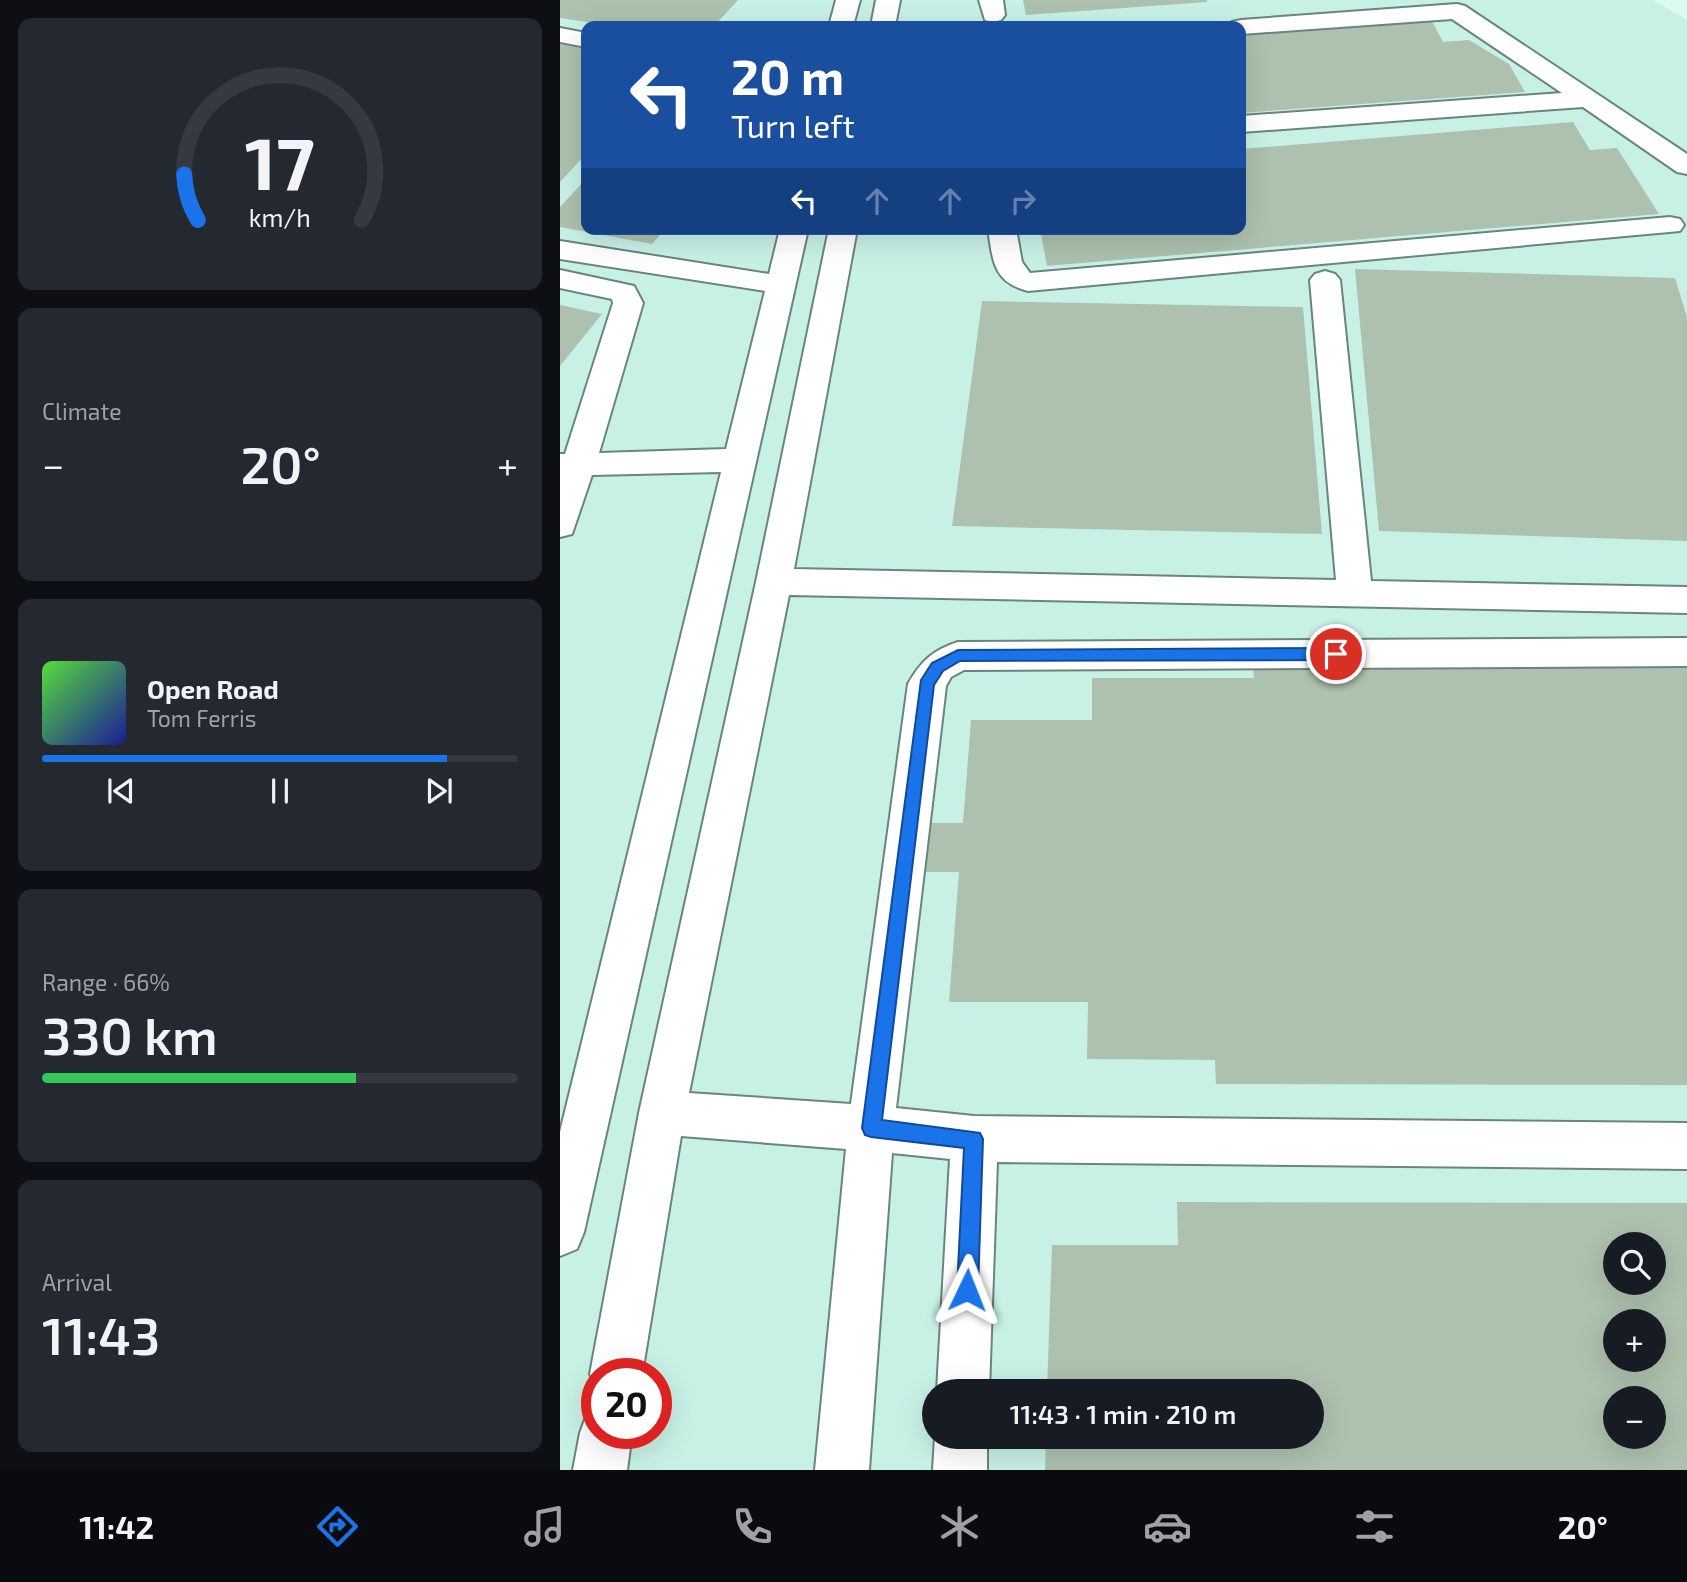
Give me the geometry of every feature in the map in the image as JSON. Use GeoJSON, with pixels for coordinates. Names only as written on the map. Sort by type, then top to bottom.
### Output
{"type":"FeatureCollection","features":[{"type":"Feature","properties":{"kind":"street"},"geometry":{"type":"LineString","coordinates":[[843,21],[848,0]]}},
{"type":"Feature","properties":{"kind":"street"},"geometry":{"type":"LineString","coordinates":[[884,21],[888,0]]}},
{"type":"Feature","properties":{"kind":"street"},"geometry":{"type":"LineString","coordinates":[[1246,27],[1457,11],[1687,166]]}},
{"type":"Feature","properties":{"kind":"street"},"geometry":{"type":"LineString","coordinates":[[560,36],[581,39]]}},
{"type":"Feature","properties":{"kind":"street"},"geometry":{"type":"LineString","coordinates":[[1246,124],[1588,99]]}},
{"type":"Feature","properties":{"kind":"street"},"geometry":{"type":"LineString","coordinates":[[1003,235],[1010,272],[1019,281],[1028,282],[1670,225]]}},
{"type":"Feature","properties":{"kind":"street"},"geometry":{"type":"LineString","coordinates":[[560,1232],[793,235]]}},
{"type":"Feature","properties":{"kind":"street"},"geometry":{"type":"LineString","coordinates":[[620,1358],[662,1113],[774,582],[842,235]]}},
{"type":"Feature","properties":{"kind":"street"},"geometry":{"type":"LineString","coordinates":[[560,250],[781,285]]}},
{"type":"Feature","properties":{"kind":"street"},"geometry":{"type":"LineString","coordinates":[[560,279],[624,292],[628,303],[570,465],[560,525]]}},
{"type":"Feature","properties":{"kind":"street"},"geometry":{"type":"LineString","coordinates":[[1325,280],[1355,594]]}},
{"type":"Feature","properties":{"kind":"street"},"geometry":{"type":"LineString","coordinates":[[570,465],[740,460]]}},
{"type":"Feature","properties":{"kind":"street"},"geometry":{"type":"LineString","coordinates":[[774,582],[1687,600]]}},
{"type":"Feature","properties":{"kind":"street"},"geometry":{"type":"LineString","coordinates":[[842,1470],[871,1128],[927,684],[938,667],[958,656],[1687,652]]}},
{"type":"Feature","properties":{"kind":"street"},"geometry":{"type":"LineString","coordinates":[[662,1113],[871,1128],[974,1139],[1687,1146]]}},
{"type":"Feature","properties":{"kind":"street"},"geometry":{"type":"LineString","coordinates":[[964,1379],[974,1139]]}},
{"type":"Feature","properties":{"kind":"street"},"geometry":{"type":"LineString","coordinates":[[600,1470],[603,1449]]}},
{"type":"Feature","properties":{"kind":"street"},"geometry":{"type":"LineString","coordinates":[[960,1470],[961,1449]]}},
{"type":"Feature","properties":{"kind":"shaded area"},"geometry":{"type":"Polygon","coordinates":[[[560,0],[1653,0],[1687,20],[1687,1470],[560,1470],[560,0]]]}},
{"type":"Feature","properties":{"kind":"building"},"geometry":{"type":"Polygon","coordinates":[[[560,0],[738,0],[719,21],[581,21],[560,18],[560,0]]]}},
{"type":"Feature","properties":{"kind":"building"},"geometry":{"type":"Polygon","coordinates":[[[1023,0],[1207,0],[1207,2],[1026,15],[1023,0]]]}},
{"type":"Feature","properties":{"kind":"building"},"geometry":{"type":"Polygon","coordinates":[[[1430,17],[1443,42],[1469,40],[1509,64],[1525,92],[1246,113],[1246,30],[1430,17]]]}},
{"type":"Feature","properties":{"kind":"building"},"geometry":{"type":"Polygon","coordinates":[[[560,44],[581,48],[581,159],[560,182],[560,44]]]}},
{"type":"Feature","properties":{"kind":"building"},"geometry":{"type":"Polygon","coordinates":[[[1573,122],[1590,150],[1617,148],[1659,214],[1047,266],[1041,235],[1246,235],[1246,149],[1573,122]]]}},
{"type":"Feature","properties":{"kind":"building"},"geometry":{"type":"Polygon","coordinates":[[[581,184],[581,231],[560,227],[560,207],[581,184]]]}},
{"type":"Feature","properties":{"kind":"building"},"geometry":{"type":"Polygon","coordinates":[[[603,235],[660,235],[652,244],[603,235]]]}},
{"type":"Feature","properties":{"kind":"building"},"geometry":{"type":"Polygon","coordinates":[[[1355,269],[1675,278],[1687,317],[1687,541],[1379,531],[1355,269]]]}},
{"type":"Feature","properties":{"kind":"building"},"geometry":{"type":"Polygon","coordinates":[[[982,301],[1303,307],[1322,534],[952,526],[982,301]]]}},
{"type":"Feature","properties":{"kind":"building"},"geometry":{"type":"Polygon","coordinates":[[[560,305],[602,314],[560,366],[560,305]]]}},
{"type":"Feature","properties":{"kind":"building"},"geometry":{"type":"Polygon","coordinates":[[[1252,655],[1687,656],[1687,1085],[1216,1084],[1215,1060],[1087,1059],[1088,1002],[949,1002],[959,872],[913,872],[917,823],[963,823],[971,720],[1092,720],[1092,678],[1254,678],[1252,655]]]}},
{"type":"Feature","properties":{"kind":"building"},"geometry":{"type":"Polygon","coordinates":[[[1177,1202],[1687,1203],[1687,1470],[1045,1470],[1046,1449],[1324,1449],[1324,1379],[1047,1379],[1052,1245],[1178,1245],[1177,1202]]]}},
{"type":"Feature","properties":{"kind":"route"},"geometry":{"type":"LineString","coordinates":[[967,1290],[974,1139],[871,1128],[927,684],[938,667],[958,656],[1336,654]]}}]}
